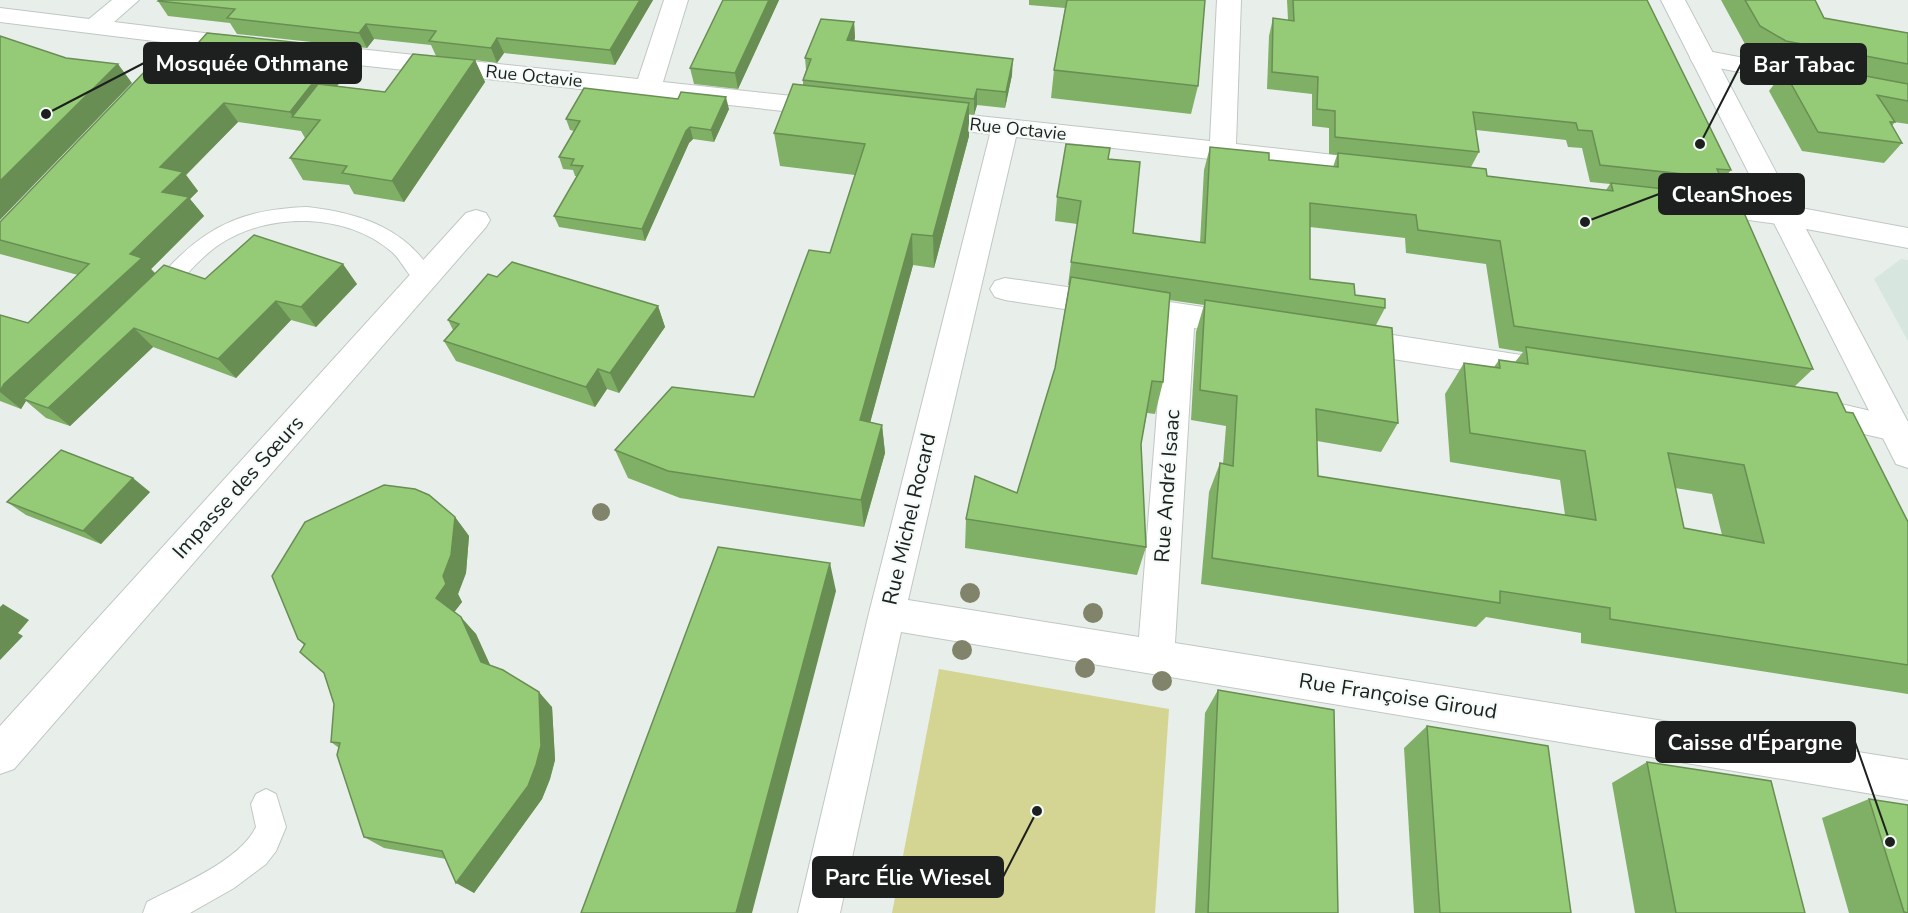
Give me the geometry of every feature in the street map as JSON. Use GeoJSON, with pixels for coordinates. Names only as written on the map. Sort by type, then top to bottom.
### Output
{"type":"FeatureCollection","features":[{"type":"Feature","properties":{"kind":"street"},"geometry":{"type":"LineString","coordinates":[[93,27],[127,0]]}},
{"type":"Feature","properties":{"kind":"street"},"geometry":{"type":"LineString","coordinates":[[648,88],[676,0]]}},
{"type":"Feature","properties":{"kind":"street"},"geometry":{"type":"LineString","coordinates":[[1223,151],[1229,0]]}},
{"type":"Feature","properties":{"kind":"street"},"geometry":{"type":"LineString","coordinates":[[1673,0],[1901,441]]}},
{"type":"Feature","properties":{"kind":"street","name":"Rue Octavie"},"geometry":{"type":"LineString","coordinates":[[0,15],[187,39],[853,111]]}},
{"type":"Feature","properties":{"kind":"street"},"geometry":{"type":"LineString","coordinates":[[121,115],[187,39]]}},
{"type":"Feature","properties":{"kind":"street"},"geometry":{"type":"LineString","coordinates":[[1702,58],[1908,97]]}},
{"type":"Feature","properties":{"kind":"street","name":"Rue Octavie"},"geometry":{"type":"LineString","coordinates":[[900,116],[1401,171]]}},
{"type":"Feature","properties":{"kind":"street","name":"Rue Michel Rocard"},"geometry":{"type":"LineString","coordinates":[[819,913],[887,613],[1005,127]]}},
{"type":"Feature","properties":{"kind":"street"},"geometry":{"type":"LineString","coordinates":[[1669,202],[1785,215],[1908,238]]}},
{"type":"Feature","properties":{"kind":"street","name":"Impasse des Sœurs"},"geometry":{"type":"LineString","coordinates":[[0,754],[476,219]]}},
{"type":"Feature","properties":{"kind":"street"},"geometry":{"type":"LineString","coordinates":[[1005,289],[1273,329]]}},
{"type":"Feature","properties":{"kind":"street","name":"Rue André Isaac"},"geometry":{"type":"LineString","coordinates":[[1156,657],[1180,314]]}},
{"type":"Feature","properties":{"kind":"street"},"geometry":{"type":"LineString","coordinates":[[1320,336],[1568,374]]}},
{"type":"Feature","properties":{"kind":"street"},"geometry":{"type":"LineString","coordinates":[[1778,405],[1823,411],[1901,441]]}},
{"type":"Feature","properties":{"kind":"street","name":"Rue Françoise Giroud"},"geometry":{"type":"LineString","coordinates":[[887,613],[1908,780]]}},
{"type":"Feature","properties":{"kind":"lane"},"geometry":{"type":"LineString","coordinates":[[146,304],[214,239],[246,224],[290,213],[339,216],[375,230],[400,246],[424,277]]}},
{"type":"Feature","properties":{"kind":"lane"},"geometry":{"type":"LineString","coordinates":[[158,913],[245,864],[263,843],[271,827],[266,804]]}},
{"type":"Feature","properties":{"kind":"shaded area"},"geometry":{"type":"Polygon","coordinates":[[[1901,259],[1908,260],[1908,341],[1874,279],[1901,259]]]}},
{"type":"Feature","properties":{"kind":"green space"},"geometry":{"type":"Polygon","coordinates":[[[939,669],[1169,709],[1155,913],[892,913],[939,669]]]}},
{"type":"Feature","properties":{"kind":"building"},"geometry":{"type":"Polygon","coordinates":[[[159,0],[640,0],[610,50],[497,38],[491,48],[429,41],[436,31],[366,24],[359,33],[227,18],[235,9],[159,0]]]}},
{"type":"Feature","properties":{"kind":"building"},"geometry":{"type":"Polygon","coordinates":[[[723,0],[769,0],[735,73],[690,68],[723,0]]]}},
{"type":"Feature","properties":{"kind":"building"},"geometry":{"type":"Polygon","coordinates":[[[1067,0],[1205,0],[1198,86],[1054,70],[1067,0]]]}},
{"type":"Feature","properties":{"kind":"building"},"geometry":{"type":"Polygon","coordinates":[[[1293,0],[1647,0],[1731,170],[1717,169],[1721,178],[1600,165],[1592,131],[1578,130],[1576,123],[1473,112],[1479,152],[1335,137],[1335,111],[1317,109],[1318,77],[1272,72],[1273,18],[1294,21],[1293,0]]]}},
{"type":"Feature","properties":{"kind":"building"},"geometry":{"type":"Polygon","coordinates":[[[1745,0],[1815,0],[1824,18],[1908,33],[1908,64],[1786,41],[1760,26],[1745,0]]]}},
{"type":"Feature","properties":{"kind":"building"},"geometry":{"type":"Polygon","coordinates":[[[821,19],[854,22],[847,40],[1013,59],[1006,92],[977,89],[974,99],[803,80],[811,59],[805,58],[821,19]]]}},
{"type":"Feature","properties":{"kind":"building"},"geometry":{"type":"Polygon","coordinates":[[[207,33],[341,47],[290,112],[224,103],[160,167],[183,172],[162,192],[189,197],[130,254],[142,258],[4,384],[0,391],[0,315],[28,323],[89,264],[0,240],[0,222],[149,67],[174,70],[207,33]]]}},
{"type":"Feature","properties":{"kind":"building"},"geometry":{"type":"Polygon","coordinates":[[[0,36],[66,58],[118,64],[0,181],[0,36]]]}},
{"type":"Feature","properties":{"kind":"building"},"geometry":{"type":"Polygon","coordinates":[[[413,54],[475,60],[392,181],[342,173],[347,166],[290,158],[320,120],[292,117],[318,84],[385,92],[413,54]]]}},
{"type":"Feature","properties":{"kind":"building"},"geometry":{"type":"Polygon","coordinates":[[[1797,63],[1908,84],[1908,101],[1877,95],[1895,122],[1890,122],[1902,143],[1818,132],[1784,71],[1797,63]]]}},
{"type":"Feature","properties":{"kind":"building"},"geometry":{"type":"Polygon","coordinates":[[[793,84],[969,103],[933,236],[912,234],[860,420],[882,425],[861,500],[668,471],[615,450],[672,387],[754,397],[809,250],[830,253],[865,144],[774,133],[793,84]]]}},
{"type":"Feature","properties":{"kind":"building"},"geometry":{"type":"Polygon","coordinates":[[[584,88],[678,99],[681,92],[726,97],[711,130],[690,127],[686,131],[642,229],[554,216],[583,166],[571,165],[574,159],[559,157],[580,121],[566,119],[584,88]]]}},
{"type":"Feature","properties":{"kind":"building"},"geometry":{"type":"Polygon","coordinates":[[[1066,144],[1110,148],[1108,159],[1140,162],[1133,233],[1205,243],[1210,147],[1269,153],[1269,160],[1338,167],[1338,153],[1486,169],[1487,176],[1613,191],[1611,183],[1737,197],[1813,369],[1514,326],[1500,241],[1418,230],[1416,215],[1310,203],[1310,279],[1354,284],[1355,295],[1385,299],[1385,308],[1071,262],[1081,201],[1057,197],[1066,144]]]}},
{"type":"Feature","properties":{"kind":"building"},"geometry":{"type":"Polygon","coordinates":[[[254,235],[343,264],[301,307],[276,301],[218,359],[134,328],[48,408],[23,399],[164,265],[205,279],[254,235]]]}},
{"type":"Feature","properties":{"kind":"building"},"geometry":{"type":"Polygon","coordinates":[[[512,262],[658,306],[610,373],[598,369],[586,387],[444,341],[459,324],[448,320],[488,274],[497,277],[512,262]]]}},
{"type":"Feature","properties":{"kind":"building"},"geometry":{"type":"Polygon","coordinates":[[[1071,277],[1170,293],[1163,382],[1152,381],[1141,444],[1146,547],[966,519],[975,476],[1017,493],[1055,368],[1071,277]]]}},
{"type":"Feature","properties":{"kind":"building"},"geometry":{"type":"Polygon","coordinates":[[[1205,300],[1392,328],[1398,423],[1316,409],[1318,476],[1596,520],[1585,451],[1470,433],[1464,363],[1500,368],[1499,360],[1528,364],[1526,347],[1837,393],[1846,412],[1853,413],[1908,522],[1908,665],[1610,619],[1610,608],[1500,591],[1500,603],[1212,558],[1220,463],[1233,466],[1237,396],[1200,390],[1205,300]],[[1668,453],[1684,528],[1764,543],[1744,465],[1668,453]]]}},
{"type":"Feature","properties":{"kind":"building"},"geometry":{"type":"Polygon","coordinates":[[[61,450],[133,478],[83,531],[7,502],[61,450]]]}},
{"type":"Feature","properties":{"kind":"building"},"geometry":{"type":"Polygon","coordinates":[[[384,485],[415,489],[429,495],[455,517],[451,555],[443,576],[446,584],[436,598],[461,617],[481,662],[503,670],[539,692],[541,746],[528,786],[456,883],[442,851],[364,837],[337,755],[340,743],[331,742],[334,704],[324,673],[300,652],[305,644],[298,639],[272,576],[305,522],[384,485]]]}},
{"type":"Feature","properties":{"kind":"building"},"geometry":{"type":"Polygon","coordinates":[[[718,547],[830,563],[736,913],[581,913],[718,547]]]}},
{"type":"Feature","properties":{"kind":"building"},"geometry":{"type":"Polygon","coordinates":[[[1218,690],[1334,710],[1338,913],[1208,913],[1218,690]]]}},
{"type":"Feature","properties":{"kind":"building"},"geometry":{"type":"Polygon","coordinates":[[[1427,726],[1548,746],[1571,913],[1440,913],[1427,726]]]}},
{"type":"Feature","properties":{"kind":"building"},"geometry":{"type":"Polygon","coordinates":[[[1647,762],[1771,781],[1805,913],[1676,913],[1647,762]]]}},
{"type":"Feature","properties":{"kind":"building"},"geometry":{"type":"Polygon","coordinates":[[[1869,799],[1908,805],[1908,913],[1904,912],[1869,799]]]}},
{"type":"Feature","properties":{"kind":"place","name":"Mosquée Othmane"},"geometry":{"type":"Point","coordinates":[46,114]}},
{"type":"Feature","properties":{"kind":"place","name":"Bar Tabac"},"geometry":{"type":"Point","coordinates":[1700,144]}},
{"type":"Feature","properties":{"kind":"place","name":"CleanShoes"},"geometry":{"type":"Point","coordinates":[1585,222]}},
{"type":"Feature","properties":{"kind":"place","name":"Parc Élie Wiesel"},"geometry":{"type":"Point","coordinates":[1037,811]}},
{"type":"Feature","properties":{"kind":"place","name":"Caisse d'Épargne"},"geometry":{"type":"Point","coordinates":[1890,842]}}]}
